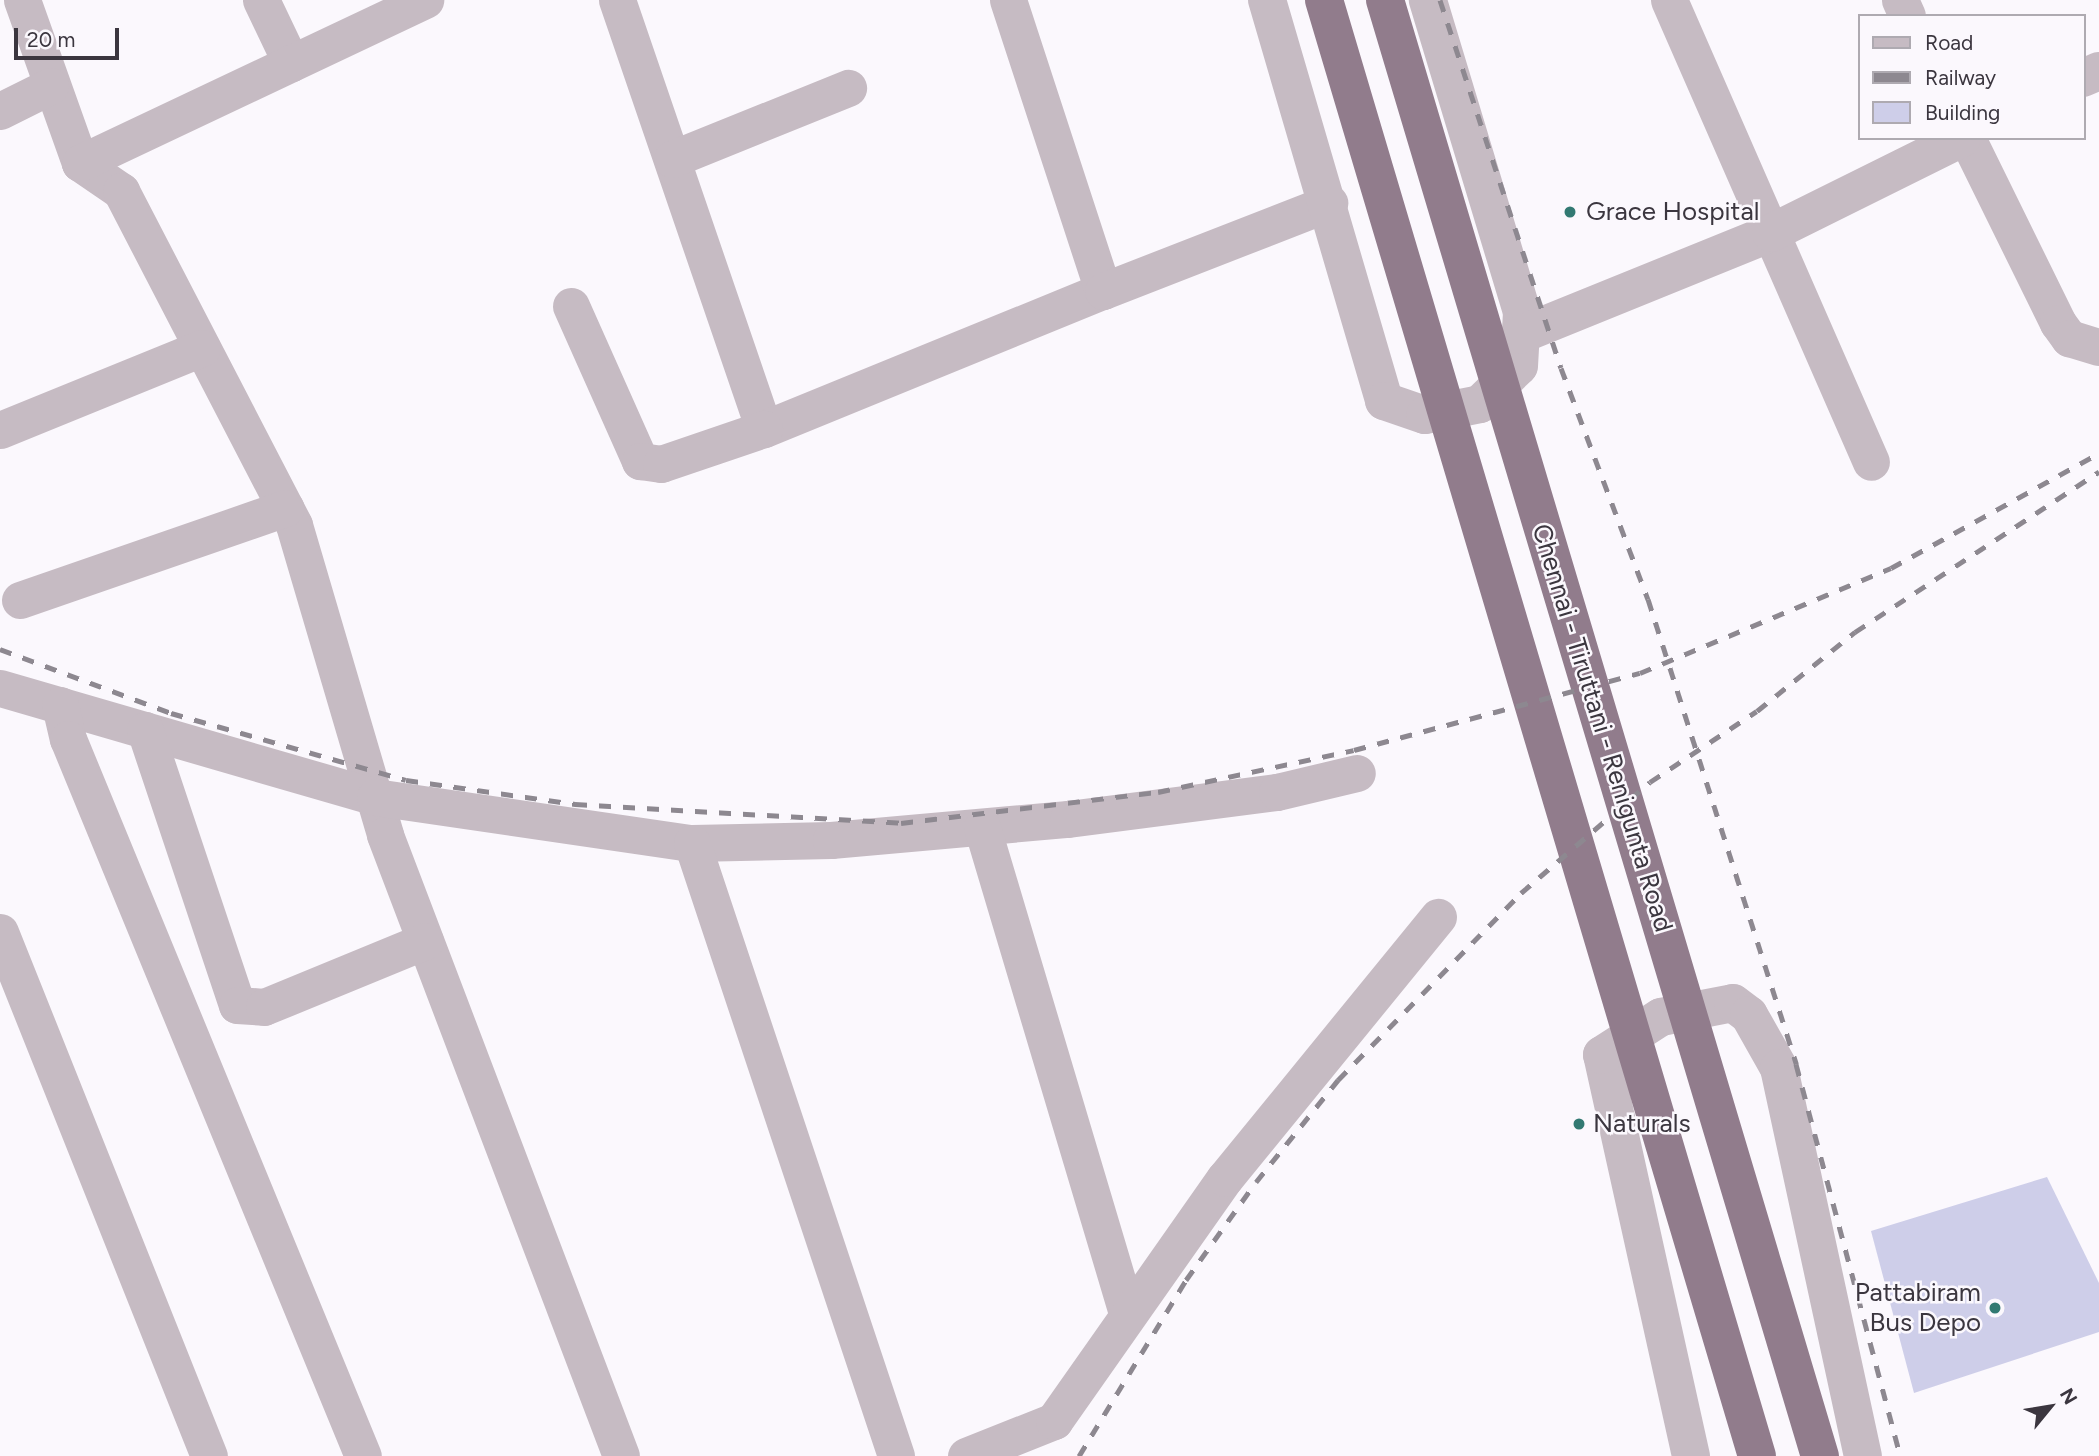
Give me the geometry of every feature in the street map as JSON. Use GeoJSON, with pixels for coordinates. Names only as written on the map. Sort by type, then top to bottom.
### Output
{"type":"FeatureCollection","features":[{"type":"Feature","properties":{"kind":"highway"},"geometry":{"type":"LineString","coordinates":[[1324,0],[1754,1441]]}},
{"type":"Feature","properties":{"kind":"highway","name":"Chennai - Tiruttani - Renigunta Road"},"geometry":{"type":"LineString","coordinates":[[1385,0],[1812,1413],[1821,1456]]}},
{"type":"Feature","properties":{"kind":"street"},"geometry":{"type":"LineString","coordinates":[[22,0],[50,86],[80,163],[121,191],[286,508],[375,797],[425,941],[621,1456]]}},
{"type":"Feature","properties":{"kind":"street"},"geometry":{"type":"LineString","coordinates":[[261,0],[291,63]]}},
{"type":"Feature","properties":{"kind":"street"},"geometry":{"type":"LineString","coordinates":[[80,163],[425,0]]}},
{"type":"Feature","properties":{"kind":"street"},"geometry":{"type":"LineString","coordinates":[[617,0],[764,429]]}},
{"type":"Feature","properties":{"kind":"street"},"geometry":{"type":"LineString","coordinates":[[1008,0],[1103,291]]}},
{"type":"Feature","properties":{"kind":"street"},"geometry":{"type":"LineString","coordinates":[[1267,0],[1329,203],[1384,401],[1425,415],[1480,404],[1519,366],[1522,312],[1428,0]]}},
{"type":"Feature","properties":{"kind":"street"},"geometry":{"type":"LineString","coordinates":[[1669,0],[1871,462]]}},
{"type":"Feature","properties":{"kind":"street"},"geometry":{"type":"LineString","coordinates":[[0,111],[50,86]]}},
{"type":"Feature","properties":{"kind":"street"},"geometry":{"type":"LineString","coordinates":[[672,159],[848,88]]}},
{"type":"Feature","properties":{"kind":"street"},"geometry":{"type":"LineString","coordinates":[[1520,335],[1771,233],[1960,140]]}},
{"type":"Feature","properties":{"kind":"street"},"geometry":{"type":"LineString","coordinates":[[1965,140],[2058,323],[2077,342],[2099,347]]}},
{"type":"Feature","properties":{"kind":"street"},"geometry":{"type":"LineString","coordinates":[[571,306],[640,461],[660,464],[764,429],[1103,291],[1329,203]]}},
{"type":"Feature","properties":{"kind":"street"},"geometry":{"type":"LineString","coordinates":[[0,430],[202,348]]}},
{"type":"Feature","properties":{"kind":"street"},"geometry":{"type":"LineString","coordinates":[[20,600],[286,508]]}},
{"type":"Feature","properties":{"kind":"street"},"geometry":{"type":"LineString","coordinates":[[0,688],[375,797],[692,843],[831,840],[982,827],[1277,792],[1357,773]]}},
{"type":"Feature","properties":{"kind":"street"},"geometry":{"type":"LineString","coordinates":[[60,705],[68,738],[363,1456]]}},
{"type":"Feature","properties":{"kind":"street"},"geometry":{"type":"LineString","coordinates":[[145,730],[237,1005],[264,1007],[425,941]]}},
{"type":"Feature","properties":{"kind":"street"},"geometry":{"type":"LineString","coordinates":[[982,827],[1128,1313]]}},
{"type":"Feature","properties":{"kind":"street"},"geometry":{"type":"LineString","coordinates":[[692,843],[896,1456]]}},
{"type":"Feature","properties":{"kind":"street"},"geometry":{"type":"LineString","coordinates":[[1030,1456],[1233,1167],[1438,917]]}},
{"type":"Feature","properties":{"kind":"street"},"geometry":{"type":"LineString","coordinates":[[0,932],[209,1456]]}},
{"type":"Feature","properties":{"kind":"street"},"geometry":{"type":"LineString","coordinates":[[1691,1456],[1602,1055],[1661,1017],[1733,1003],[1749,1015],[1779,1068],[1863,1456]]}},
{"type":"Feature","properties":{"kind":"street"},"geometry":{"type":"LineString","coordinates":[[966,1456],[1054,1421]]}},
{"type":"Feature","properties":{"kind":"building","name":"Pattabiram Bus Depo"},"geometry":{"type":"Polygon","coordinates":[[[2047,1177],[2099,1283],[2099,1332],[1914,1393],[1871,1231],[2047,1177]]]}},
{"type":"Feature","properties":{"kind":"railway"},"geometry":{"type":"LineString","coordinates":[[1440,0],[1561,368],[1648,599],[1796,1064],[1900,1456]]}},
{"type":"Feature","properties":{"kind":"railway"},"geometry":{"type":"LineString","coordinates":[[0,649],[171,713],[406,780],[575,804],[901,823],[1158,792],[1354,750],[1640,673],[1891,568],[2099,453]]}},
{"type":"Feature","properties":{"kind":"railway"},"geometry":{"type":"LineString","coordinates":[[1079,1456],[1186,1280],[1256,1182],[1338,1080],[1521,893],[1650,782],[1757,711],[1855,632],[2099,472]]}},
{"type":"Feature","properties":{"kind":"place","name":"Grace Hospital"},"geometry":{"type":"Point","coordinates":[1570,212]}},
{"type":"Feature","properties":{"kind":"place","name":"Naturals"},"geometry":{"type":"Point","coordinates":[1579,1124]}},
{"type":"Feature","properties":{"kind":"place","name":"Pattabiram Bus Depo"},"geometry":{"type":"Point","coordinates":[1995,1308]}}]}
